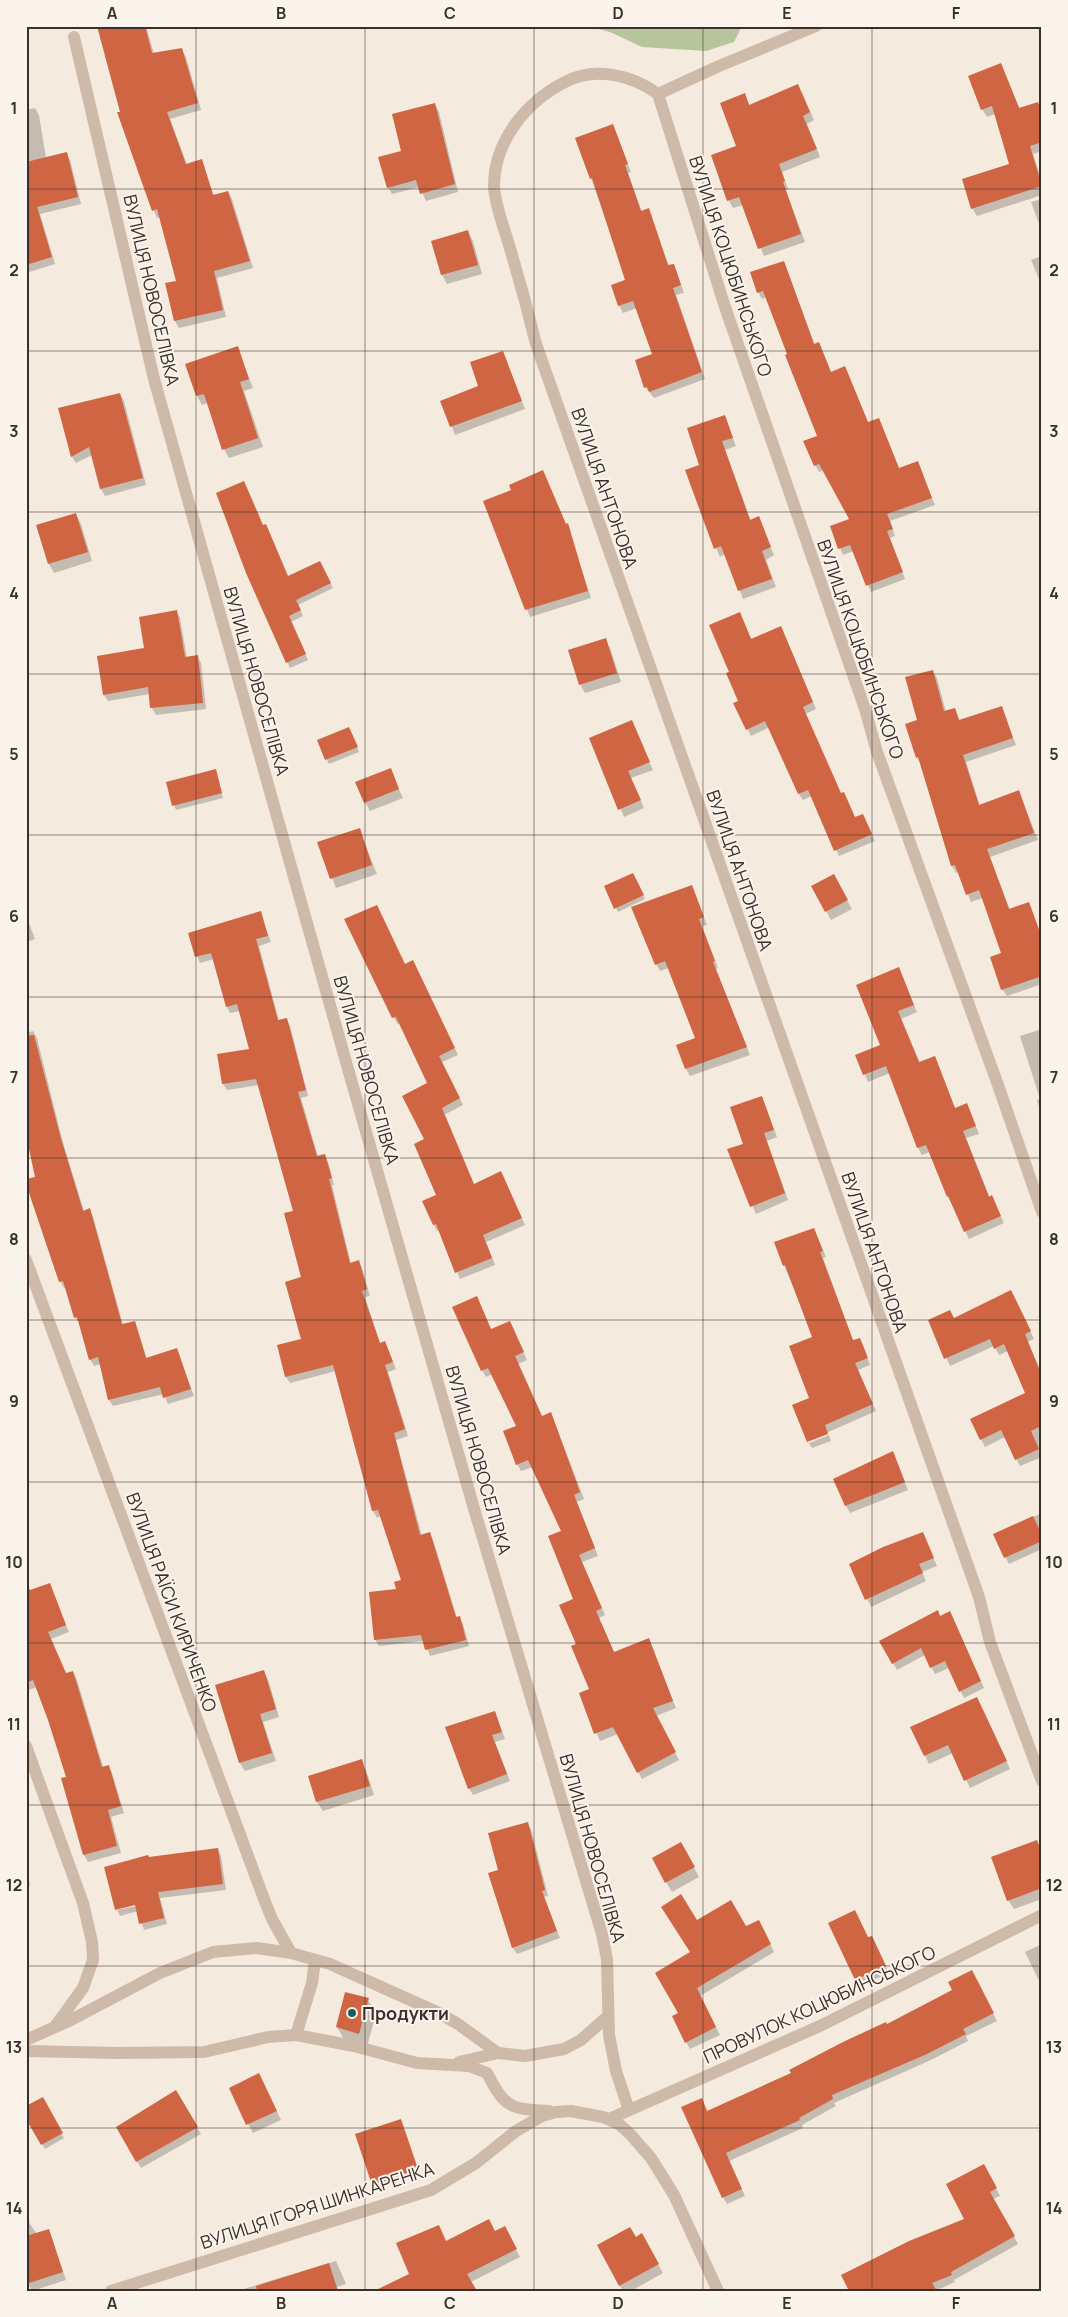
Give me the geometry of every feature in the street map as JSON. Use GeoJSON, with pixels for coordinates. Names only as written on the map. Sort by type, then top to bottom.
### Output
{"type":"FeatureCollection","features":[{"type":"Feature","properties":{"kind":"street"},"geometry":{"type":"LineString","coordinates":[[658,94],[719,66],[816,26]]}},
{"type":"Feature","properties":{"kind":"street","name":"ВУЛИЦЯ НОВОСЕЛІВКА"},"geometry":{"type":"LineString","coordinates":[[74,37],[157,388],[348,1069],[475,1512],[602,1934],[607,1959],[609,2035],[616,2072],[629,2110]]}},
{"type":"Feature","properties":{"kind":"street","name":"ВУЛИЦЯ АНТОНОВА"},"geometry":{"type":"LineString","coordinates":[[658,94],[643,83],[618,75],[593,73],[569,79],[548,90],[535,102],[509,134],[498,156],[495,170],[496,200],[526,300],[536,344],[979,1597],[990,1642],[1042,1781]]}},
{"type":"Feature","properties":{"kind":"street","name":"ВУЛИЦЯ КОЦЮБИНСЬКОГО"},"geometry":{"type":"LineString","coordinates":[[658,94],[725,307],[865,709],[877,752],[992,1066],[1042,1212]]}},
{"type":"Feature","properties":{"kind":"street","name":"ВУЛИЦЯ РАЇСИ КИРИЧЕНКО"},"geometry":{"type":"LineString","coordinates":[[26,1260],[264,1900],[272,1919],[292,1953]]}},
{"type":"Feature","properties":{"kind":"street"},"geometry":{"type":"LineString","coordinates":[[26,1746],[83,1903],[92,1942],[93,1960],[83,1988],[55,2027]]}},
{"type":"Feature","properties":{"kind":"street","name":"ПРОВУЛОК КОЦЮБИНСЬКОГО"},"geometry":{"type":"LineString","coordinates":[[609,2120],[820,2026],[1042,1915]]}},
{"type":"Feature","properties":{"kind":"street"},"geometry":{"type":"LineString","coordinates":[[26,2040],[55,2027],[160,1972],[213,1952],[257,1948],[292,1953],[315,1960],[437,2012],[458,2024],[498,2053]]}},
{"type":"Feature","properties":{"kind":"street"},"geometry":{"type":"LineString","coordinates":[[296,2035],[312,1983],[315,1960]]}},
{"type":"Feature","properties":{"kind":"street"},"geometry":{"type":"LineString","coordinates":[[446,2065],[498,2053],[525,2056],[564,2049],[581,2040],[608,2016]]}},
{"type":"Feature","properties":{"kind":"street"},"geometry":{"type":"LineString","coordinates":[[26,2050],[118,2053],[204,2052],[268,2037],[296,2035],[354,2046],[417,2063],[469,2066],[487,2073],[499,2097],[512,2106],[523,2110],[556,2112]]}},
{"type":"Feature","properties":{"kind":"street","name":"ВУЛИЦЯ ІГОРЯ ШИНКАРЕНКА"},"geometry":{"type":"LineString","coordinates":[[111,2291],[432,2190],[476,2163],[522,2128],[538,2118],[556,2112],[588,2113],[619,2124],[630,2134],[651,2158],[674,2195],[718,2291]]}},
{"type":"Feature","properties":{"kind":"green space"},"geometry":{"type":"Polygon","coordinates":[[[586,26],[742,26],[734,42],[706,51],[642,47],[610,32],[586,26]]]}},
{"type":"Feature","properties":{"kind":"building"},"geometry":{"type":"Polygon","coordinates":[[[97,26],[145,26],[152,53],[182,48],[198,103],[167,112],[186,164],[202,159],[213,195],[228,191],[250,261],[214,271],[223,310],[174,321],[165,283],[176,281],[157,209],[152,211],[117,112],[120,112],[97,26]]]}},
{"type":"Feature","properties":{"kind":"building"},"geometry":{"type":"Polygon","coordinates":[[[1001,63],[1019,108],[1038,102],[1042,115],[1042,142],[1030,146],[1042,186],[971,209],[962,179],[1009,164],[992,106],[981,110],[968,76],[1001,63]]]}},
{"type":"Feature","properties":{"kind":"building"},"geometry":{"type":"Polygon","coordinates":[[[798,84],[810,112],[803,116],[817,149],[779,164],[785,181],[783,182],[801,234],[758,249],[739,197],[727,201],[711,155],[736,146],[720,103],[745,93],[749,105],[798,84]]]}},
{"type":"Feature","properties":{"kind":"building"},"geometry":{"type":"Polygon","coordinates":[[[435,103],[455,184],[420,194],[416,180],[387,188],[378,157],[401,151],[392,114],[435,103]]]}},
{"type":"Feature","properties":{"kind":"building"},"geometry":{"type":"Polygon","coordinates":[[[613,124],[628,164],[625,165],[641,211],[649,208],[668,265],[674,264],[681,285],[673,288],[702,372],[649,392],[647,387],[644,388],[635,360],[652,354],[633,301],[618,306],[611,285],[625,280],[592,178],[590,179],[575,138],[613,124]]]}},
{"type":"Feature","properties":{"kind":"building"},"geometry":{"type":"Polygon","coordinates":[[[67,152],[78,197],[37,207],[52,257],[26,265],[26,162],[67,152]]]}},
{"type":"Feature","properties":{"kind":"building"},"geometry":{"type":"Polygon","coordinates":[[[468,230],[478,265],[441,275],[431,241],[468,230]]]}},
{"type":"Feature","properties":{"kind":"building"},"geometry":{"type":"Polygon","coordinates":[[[784,261],[814,344],[819,342],[831,372],[845,366],[868,422],[879,418],[899,468],[918,461],[932,498],[887,514],[893,529],[887,531],[903,572],[866,586],[850,545],[838,549],[830,526],[849,519],[819,464],[814,466],[803,441],[817,436],[785,355],[787,354],[763,291],[757,293],[750,272],[784,261]]]}},
{"type":"Feature","properties":{"kind":"building"},"geometry":{"type":"Polygon","coordinates":[[[238,346],[249,379],[240,382],[258,438],[222,450],[204,394],[196,396],[185,364],[238,346]]]}},
{"type":"Feature","properties":{"kind":"building"},"geometry":{"type":"Polygon","coordinates":[[[503,351],[522,401],[450,427],[440,401],[478,386],[470,362],[503,351]]]}},
{"type":"Feature","properties":{"kind":"building"},"geometry":{"type":"Polygon","coordinates":[[[120,393],[143,478],[100,489],[89,447],[71,457],[58,408],[120,393]]]}},
{"type":"Feature","properties":{"kind":"building"},"geometry":{"type":"Polygon","coordinates":[[[725,415],[733,438],[722,441],[750,520],[759,516],[771,547],[762,551],[772,579],[738,591],[721,546],[714,549],[685,470],[699,465],[687,428],[725,415]]]}},
{"type":"Feature","properties":{"kind":"building"},"geometry":{"type":"Polygon","coordinates":[[[543,470],[566,524],[568,523],[588,591],[525,610],[483,501],[511,490],[509,485],[543,470]]]}},
{"type":"Feature","properties":{"kind":"building"},"geometry":{"type":"Polygon","coordinates":[[[244,481],[263,525],[266,524],[288,576],[320,561],[331,583],[296,600],[301,610],[289,616],[306,654],[286,663],[246,573],[216,493],[244,481]]]}},
{"type":"Feature","properties":{"kind":"building"},"geometry":{"type":"Polygon","coordinates":[[[76,513],[88,552],[48,564],[36,525],[76,513]]]}},
{"type":"Feature","properties":{"kind":"building"},"geometry":{"type":"Polygon","coordinates":[[[177,610],[185,657],[198,655],[203,703],[150,708],[148,687],[103,695],[97,656],[144,648],[139,617],[177,610]]]}},
{"type":"Feature","properties":{"kind":"building"},"geometry":{"type":"Polygon","coordinates":[[[740,612],[751,639],[781,626],[813,702],[803,707],[841,793],[844,792],[855,817],[863,814],[872,834],[834,851],[808,790],[798,794],[765,721],[746,730],[733,703],[738,701],[726,673],[729,672],[709,625],[740,612]]]}},
{"type":"Feature","properties":{"kind":"building"},"geometry":{"type":"Polygon","coordinates":[[[606,638],[617,673],[579,685],[568,650],[606,638]]]}},
{"type":"Feature","properties":{"kind":"building"},"geometry":{"type":"Polygon","coordinates":[[[933,670],[944,711],[955,708],[959,720],[1002,706],[1013,738],[963,755],[979,805],[1019,790],[1034,833],[987,849],[1009,909],[1029,902],[1042,938],[1042,976],[1001,990],[990,957],[1001,953],[979,890],[966,895],[955,865],[951,866],[918,757],[916,758],[905,724],[917,720],[905,677],[933,670]]]}},
{"type":"Feature","properties":{"kind":"building"},"geometry":{"type":"Polygon","coordinates":[[[632,720],[650,762],[628,771],[641,800],[618,810],[589,738],[632,720]]]}},
{"type":"Feature","properties":{"kind":"building"},"geometry":{"type":"Polygon","coordinates":[[[349,727],[358,747],[325,760],[317,740],[349,727]]]}},
{"type":"Feature","properties":{"kind":"building"},"geometry":{"type":"Polygon","coordinates":[[[391,768],[399,789],[364,803],[355,782],[391,768]]]}},
{"type":"Feature","properties":{"kind":"building"},"geometry":{"type":"Polygon","coordinates":[[[216,769],[222,793],[172,806],[166,782],[216,769]]]}},
{"type":"Feature","properties":{"kind":"building"},"geometry":{"type":"Polygon","coordinates":[[[360,828],[372,865],[330,879],[317,842],[360,828]]]}},
{"type":"Feature","properties":{"kind":"building"},"geometry":{"type":"Polygon","coordinates":[[[633,873],[644,895],[614,909],[604,886],[633,873]]]}},
{"type":"Feature","properties":{"kind":"building"},"geometry":{"type":"Polygon","coordinates":[[[834,874],[848,900],[825,912],[811,886],[834,874]]]}},
{"type":"Feature","properties":{"kind":"building"},"geometry":{"type":"Polygon","coordinates":[[[692,885],[704,917],[699,919],[715,961],[713,962],[747,1047],[685,1069],[676,1045],[695,1038],[665,961],[655,965],[631,907],[692,885]]]}},
{"type":"Feature","properties":{"kind":"building"},"geometry":{"type":"Polygon","coordinates":[[[377,905],[405,964],[413,960],[455,1048],[439,1056],[460,1098],[442,1108],[474,1184],[501,1171],[522,1218],[483,1235],[492,1258],[455,1273],[436,1224],[433,1225],[422,1201],[436,1195],[414,1144],[424,1139],[402,1096],[427,1083],[396,1017],[392,1018],[344,919],[377,905]]]}},
{"type":"Feature","properties":{"kind":"building"},"geometry":{"type":"Polygon","coordinates":[[[261,911],[268,936],[256,939],[278,1020],[287,1018],[306,1090],[298,1092],[317,1156],[325,1154],[332,1178],[329,1179],[350,1263],[359,1260],[367,1289],[362,1291],[380,1343],[385,1341],[393,1362],[385,1365],[405,1429],[394,1433],[420,1535],[430,1532],[456,1617],[460,1616],[466,1640],[425,1650],[421,1635],[374,1640],[369,1592],[396,1589],[394,1582],[401,1580],[378,1510],[372,1511],[333,1365],[285,1377],[277,1345],[301,1339],[285,1282],[301,1277],[284,1213],[293,1211],[256,1079],[222,1084],[217,1054],[249,1049],[237,1004],[226,1007],[211,953],[195,957],[188,933],[261,911]]]}},
{"type":"Feature","properties":{"kind":"building"},"geometry":{"type":"Polygon","coordinates":[[[899,967],[914,1005],[898,1011],[919,1062],[935,1056],[955,1108],[967,1103],[976,1126],[963,1131],[989,1197],[992,1195],[1001,1216],[964,1232],[947,1197],[926,1145],[917,1148],[886,1066],[863,1075],[855,1055],[880,1045],[856,985],[899,967]]]}},
{"type":"Feature","properties":{"kind":"building"},"geometry":{"type":"Polygon","coordinates":[[[34,1035],[60,1135],[83,1211],[90,1208],[122,1324],[135,1321],[146,1358],[177,1348],[191,1389],[163,1398],[160,1387],[108,1400],[98,1357],[89,1360],[77,1317],[74,1318],[63,1281],[59,1282],[26,1184],[26,1179],[35,1177],[26,1135],[26,1036],[34,1035]]]}},
{"type":"Feature","properties":{"kind":"building"},"geometry":{"type":"Polygon","coordinates":[[[762,1096],[774,1130],[764,1133],[785,1193],[750,1207],[727,1149],[743,1144],[730,1107],[762,1096]]]}},
{"type":"Feature","properties":{"kind":"building"},"geometry":{"type":"Polygon","coordinates":[[[814,1228],[823,1251],[820,1252],[853,1340],[860,1338],[868,1358],[855,1363],[873,1404],[825,1425],[828,1434],[807,1442],[792,1405],[809,1398],[789,1346],[812,1337],[785,1265],[783,1266],[774,1242],[814,1228]]]}},
{"type":"Feature","properties":{"kind":"building"},"geometry":{"type":"Polygon","coordinates":[[[1011,1290],[1031,1331],[1025,1334],[1042,1376],[1042,1433],[1039,1427],[1031,1431],[1039,1449],[1015,1460],[1001,1430],[980,1440],[970,1419],[1025,1393],[1004,1344],[994,1349],[990,1339],[944,1359],[928,1320],[950,1310],[954,1318],[1011,1290]]]}},
{"type":"Feature","properties":{"kind":"building"},"geometry":{"type":"Polygon","coordinates":[[[477,1296],[491,1329],[510,1321],[524,1352],[515,1356],[542,1416],[551,1412],[580,1492],[574,1495],[595,1548],[579,1555],[602,1608],[596,1611],[614,1652],[649,1638],[673,1701],[653,1708],[676,1752],[637,1773],[613,1727],[594,1734],[579,1693],[589,1689],[571,1646],[576,1644],[559,1605],[573,1599],[548,1536],[561,1531],[528,1460],[516,1465],[503,1431],[516,1426],[488,1368],[481,1371],[452,1307],[477,1296]]]}},
{"type":"Feature","properties":{"kind":"building"},"geometry":{"type":"Polygon","coordinates":[[[893,1451],[905,1482],[845,1506],[833,1479],[893,1451]]]}},
{"type":"Feature","properties":{"kind":"building"},"geometry":{"type":"Polygon","coordinates":[[[1033,1516],[1042,1535],[1042,1541],[1004,1558],[993,1534],[1033,1516]]]}},
{"type":"Feature","properties":{"kind":"building"},"geometry":{"type":"Polygon","coordinates":[[[923,1532],[934,1558],[919,1564],[923,1573],[865,1600],[849,1564],[883,1547],[923,1532]]]}},
{"type":"Feature","properties":{"kind":"building"},"geometry":{"type":"Polygon","coordinates":[[[26,1583],[30,1590],[50,1583],[66,1625],[48,1632],[66,1673],[73,1671],[102,1767],[109,1765],[121,1806],[108,1810],[117,1846],[83,1855],[61,1778],[66,1777],[48,1720],[33,1680],[26,1683],[26,1583]]]}},
{"type":"Feature","properties":{"kind":"building"},"geometry":{"type":"Polygon","coordinates":[[[938,1610],[940,1616],[950,1611],[981,1681],[959,1692],[945,1661],[930,1668],[921,1648],[892,1664],[879,1641],[938,1610]]]}},
{"type":"Feature","properties":{"kind":"building"},"geometry":{"type":"Polygon","coordinates":[[[264,1670],[276,1709],[260,1714],[272,1753],[239,1763],[215,1685],[264,1670]]]}},
{"type":"Feature","properties":{"kind":"building"},"geometry":{"type":"Polygon","coordinates":[[[977,1697],[1007,1761],[964,1781],[948,1745],[924,1756],[910,1727],[977,1697]]]}},
{"type":"Feature","properties":{"kind":"building"},"geometry":{"type":"Polygon","coordinates":[[[495,1711],[502,1732],[492,1735],[507,1774],[468,1789],[445,1727],[495,1711]]]}},
{"type":"Feature","properties":{"kind":"building"},"geometry":{"type":"Polygon","coordinates":[[[362,1759],[370,1786],[316,1802],[308,1776],[362,1759]]]}},
{"type":"Feature","properties":{"kind":"building"},"geometry":{"type":"Polygon","coordinates":[[[528,1822],[545,1890],[542,1891],[557,1931],[512,1948],[488,1873],[498,1870],[488,1833],[528,1822]]]}},
{"type":"Feature","properties":{"kind":"building"},"geometry":{"type":"Polygon","coordinates":[[[1037,1840],[1042,1853],[1042,1888],[1007,1901],[991,1857],[1037,1840]]]}},
{"type":"Feature","properties":{"kind":"building"},"geometry":{"type":"Polygon","coordinates":[[[681,1842],[695,1867],[665,1883],[652,1858],[681,1842]]]}},
{"type":"Feature","properties":{"kind":"building"},"geometry":{"type":"Polygon","coordinates":[[[218,1848],[223,1884],[158,1892],[164,1918],[139,1924],[135,1905],[115,1910],[104,1867],[148,1855],[149,1857],[218,1848]]]}},
{"type":"Feature","properties":{"kind":"building"},"geometry":{"type":"Polygon","coordinates":[[[681,1894],[697,1920],[731,1900],[746,1926],[759,1920],[771,1944],[697,1988],[716,2027],[685,2043],[672,2016],[678,2013],[655,1973],[690,1952],[661,1907],[681,1894]]]}},
{"type":"Feature","properties":{"kind":"building"},"geometry":{"type":"Polygon","coordinates":[[[855,1910],[868,1937],[872,1936],[886,1966],[855,1980],[828,1923],[855,1910]]]}},
{"type":"Feature","properties":{"kind":"building"},"geometry":{"type":"Polygon","coordinates":[[[972,1970],[994,2013],[963,2029],[966,2034],[927,2054],[832,2095],[833,2099],[799,2118],[800,2120],[726,2153],[742,2189],[722,2198],[681,2107],[702,2098],[707,2111],[791,2073],[789,2070],[843,2042],[886,2022],[887,2024],[952,1990],[948,1982],[972,1970]]]}},
{"type":"Feature","properties":{"kind":"building","name":"Продукти"},"geometry":{"type":"Polygon","coordinates":[[[345,1992],[369,1998],[359,2034],[336,2027],[345,1992]]]}},
{"type":"Feature","properties":{"kind":"building"},"geometry":{"type":"Polygon","coordinates":[[[259,2073],[277,2111],[246,2125],[229,2088],[259,2073]]]}},
{"type":"Feature","properties":{"kind":"building"},"geometry":{"type":"Polygon","coordinates":[[[176,2090],[198,2127],[136,2162],[116,2127],[176,2090]]]}},
{"type":"Feature","properties":{"kind":"building"},"geometry":{"type":"Polygon","coordinates":[[[43,2097],[63,2133],[41,2145],[26,2119],[26,2106],[43,2097]]]}},
{"type":"Feature","properties":{"kind":"building"},"geometry":{"type":"Polygon","coordinates":[[[401,2119],[418,2169],[372,2185],[355,2134],[401,2119]]]}},
{"type":"Feature","properties":{"kind":"building"},"geometry":{"type":"Polygon","coordinates":[[[984,2164],[997,2188],[990,2192],[1015,2236],[951,2272],[952,2275],[932,2283],[937,2291],[849,2291],[841,2275],[909,2241],[964,2219],[946,2184],[984,2164]]]}},
{"type":"Feature","properties":{"kind":"building"},"geometry":{"type":"Polygon","coordinates":[[[489,2219],[495,2231],[505,2226],[517,2249],[467,2274],[477,2291],[374,2291],[409,2274],[396,2243],[439,2225],[446,2241],[489,2219]]]}},
{"type":"Feature","properties":{"kind":"building"},"geometry":{"type":"Polygon","coordinates":[[[630,2227],[636,2237],[642,2233],[659,2264],[619,2286],[597,2245],[630,2227]]]}},
{"type":"Feature","properties":{"kind":"building"},"geometry":{"type":"Polygon","coordinates":[[[49,2229],[63,2272],[26,2284],[26,2236],[49,2229]]]}},
{"type":"Feature","properties":{"kind":"building"},"geometry":{"type":"Polygon","coordinates":[[[329,2263],[338,2291],[257,2291],[256,2286],[329,2263]]]}},
{"type":"Feature","properties":{"kind":"place","name":"Продукти"},"geometry":{"type":"Point","coordinates":[352,2013]}}]}
